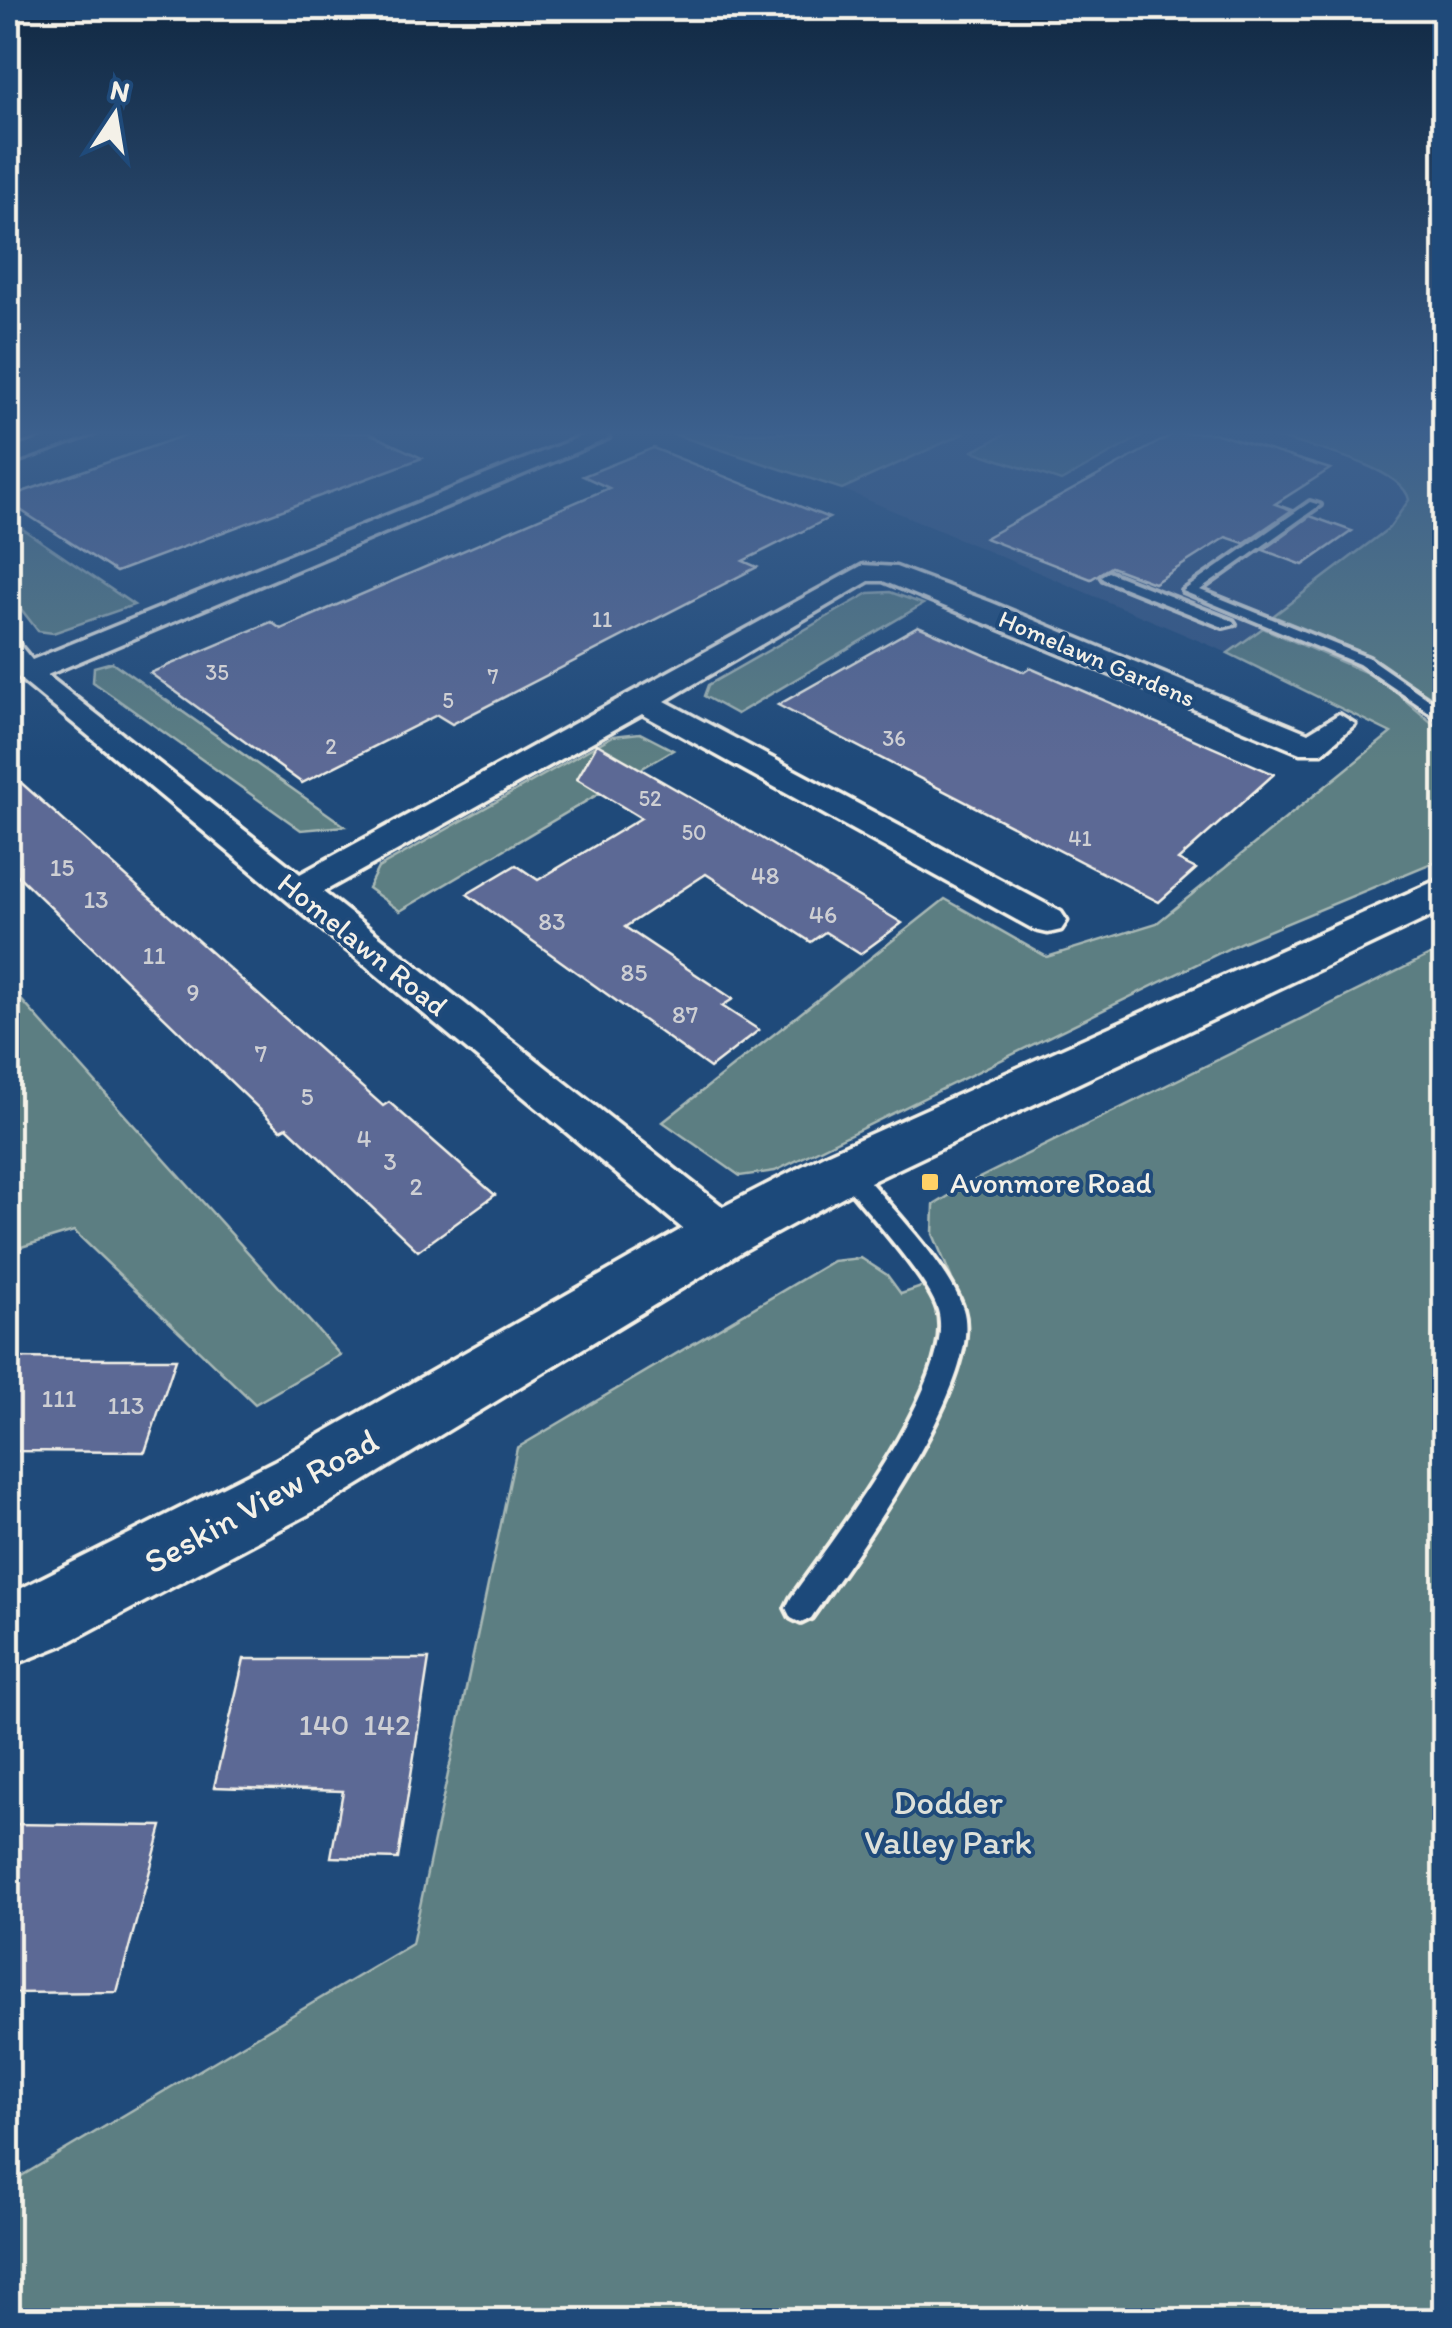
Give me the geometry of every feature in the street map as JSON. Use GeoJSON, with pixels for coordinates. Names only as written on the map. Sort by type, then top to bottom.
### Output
{"type":"FeatureCollection","features":[{"type":"Feature","properties":{"kind":"street"},"geometry":{"type":"LineString","coordinates":[[17,661],[327,542]]}},
{"type":"Feature","properties":{"kind":"street","name":"Homelawn Gardens"},"geometry":{"type":"LineString","coordinates":[[298,890],[642,701],[856,574],[878,572],[980,608],[1311,746],[1339,724]]}},
{"type":"Feature","properties":{"kind":"street","name":"Homelawn Road"},"geometry":{"type":"LineString","coordinates":[[17,661],[723,1234]]}},
{"type":"Feature","properties":{"kind":"street"},"geometry":{"type":"LineString","coordinates":[[642,701],[1048,921]]}},
{"type":"Feature","properties":{"kind":"street"},"geometry":{"type":"LineString","coordinates":[[723,1234],[846,1169],[1444,892]]}},
{"type":"Feature","properties":{"kind":"street","name":"Seskin View Road"},"geometry":{"type":"LineString","coordinates":[[8,1631],[40,1619],[298,1484],[723,1234]]}},
{"type":"Feature","properties":{"kind":"lane"},"geometry":{"type":"LineString","coordinates":[[1174,602],[1262,542]]}},
{"type":"Feature","properties":{"kind":"lane"},"geometry":{"type":"LineString","coordinates":[[1108,576],[1228,624]]}},
{"type":"Feature","properties":{"kind":"lane"},"geometry":{"type":"LineString","coordinates":[[1190,591],[1364,661],[1444,717]]}},
{"type":"Feature","properties":{"kind":"lane"},"geometry":{"type":"LineString","coordinates":[[801,1608],[910,1444],[946,1368],[953,1321],[933,1282],[846,1169]]}},
{"type":"Feature","properties":{"kind":"shaded area"},"geometry":{"type":"Polygon","coordinates":[[[966,542],[1371,542],[1228,653],[966,542]]]}},
{"type":"Feature","properties":{"kind":"green space"},"geometry":{"type":"Polygon","coordinates":[[[8,542],[41,542],[134,605],[53,633],[38,631],[8,592],[8,542]]]}},
{"type":"Feature","properties":{"kind":"green space"},"geometry":{"type":"Polygon","coordinates":[[[1371,542],[1444,542],[1444,705],[1359,651],[1273,616],[1371,542]]]}},
{"type":"Feature","properties":{"kind":"green space"},"geometry":{"type":"Polygon","coordinates":[[[890,592],[923,604],[737,714],[704,696],[708,685],[869,593],[890,592]]]}},
{"type":"Feature","properties":{"kind":"green space"},"geometry":{"type":"Polygon","coordinates":[[[1263,628],[1379,678],[1444,733],[1444,858],[1242,942],[775,1171],[740,1176],[663,1122],[945,899],[1047,957],[1157,923],[1391,733],[1228,653],[1263,628]]]}},
{"type":"Feature","properties":{"kind":"green space"},"geometry":{"type":"Polygon","coordinates":[[[112,662],[345,826],[301,830],[93,682],[94,667],[112,662]]]}},
{"type":"Feature","properties":{"kind":"green space"},"geometry":{"type":"Polygon","coordinates":[[[640,733],[673,750],[400,911],[368,888],[378,868],[613,736],[640,733]]]}},
{"type":"Feature","properties":{"kind":"green space","name":"Dodder Valley Park"},"geometry":{"type":"Polygon","coordinates":[[[1444,948],[1444,2320],[8,2320],[8,2184],[412,1944],[517,1448],[833,1261],[861,1258],[887,1275],[901,1294],[951,1277],[933,1234],[934,1205],[975,1180],[1444,948]]]}},
{"type":"Feature","properties":{"kind":"green space"},"geometry":{"type":"Polygon","coordinates":[[[8,985],[340,1355],[255,1404],[74,1231],[8,1251],[8,985]]]}},
{"type":"Feature","properties":{"kind":"building"},"geometry":{"type":"Polygon","coordinates":[[[69,542],[197,542],[116,572],[69,542]]]}},
{"type":"Feature","properties":{"kind":"building"},"geometry":{"type":"Polygon","coordinates":[[[484,542],[782,542],[743,561],[757,567],[452,724],[437,715],[302,783],[150,673],[271,622],[281,629],[484,542]]]}},
{"type":"Feature","properties":{"kind":"building"},"geometry":{"type":"Polygon","coordinates":[[[994,542],[1219,542],[1154,583],[1111,567],[1091,579],[994,542]]]}},
{"type":"Feature","properties":{"kind":"building"},"geometry":{"type":"Polygon","coordinates":[[[1275,542],[1337,542],[1303,565],[1263,550],[1275,542]]]}},
{"type":"Feature","properties":{"kind":"building"},"geometry":{"type":"Polygon","coordinates":[[[918,626],[1024,672],[1030,668],[1274,774],[1178,860],[1196,869],[1159,902],[778,705],[918,626]]]}},
{"type":"Feature","properties":{"kind":"building"},"geometry":{"type":"Polygon","coordinates":[[[597,744],[902,923],[860,954],[825,932],[811,942],[706,874],[625,927],[733,999],[722,1006],[759,1030],[710,1068],[467,894],[516,865],[538,880],[641,818],[577,779],[597,744]]]}},
{"type":"Feature","properties":{"kind":"building"},"geometry":{"type":"Polygon","coordinates":[[[8,771],[383,1106],[389,1102],[495,1195],[418,1251],[287,1127],[281,1130],[8,866],[8,771]]]}},
{"type":"Feature","properties":{"kind":"building"},"geometry":{"type":"Polygon","coordinates":[[[8,1358],[176,1359],[145,1452],[8,1451],[8,1358]]]}},
{"type":"Feature","properties":{"kind":"building"},"geometry":{"type":"Polygon","coordinates":[[[244,1659],[429,1659],[398,1859],[331,1857],[343,1791],[214,1787],[244,1659]]]}},
{"type":"Feature","properties":{"kind":"building"},"geometry":{"type":"Polygon","coordinates":[[[8,1824],[162,1826],[117,1992],[8,1993],[8,1824]]]}},
{"type":"Feature","properties":{"kind":"place","name":"Avonmore Road"},"geometry":{"type":"Point","coordinates":[930,1182]}}]}
